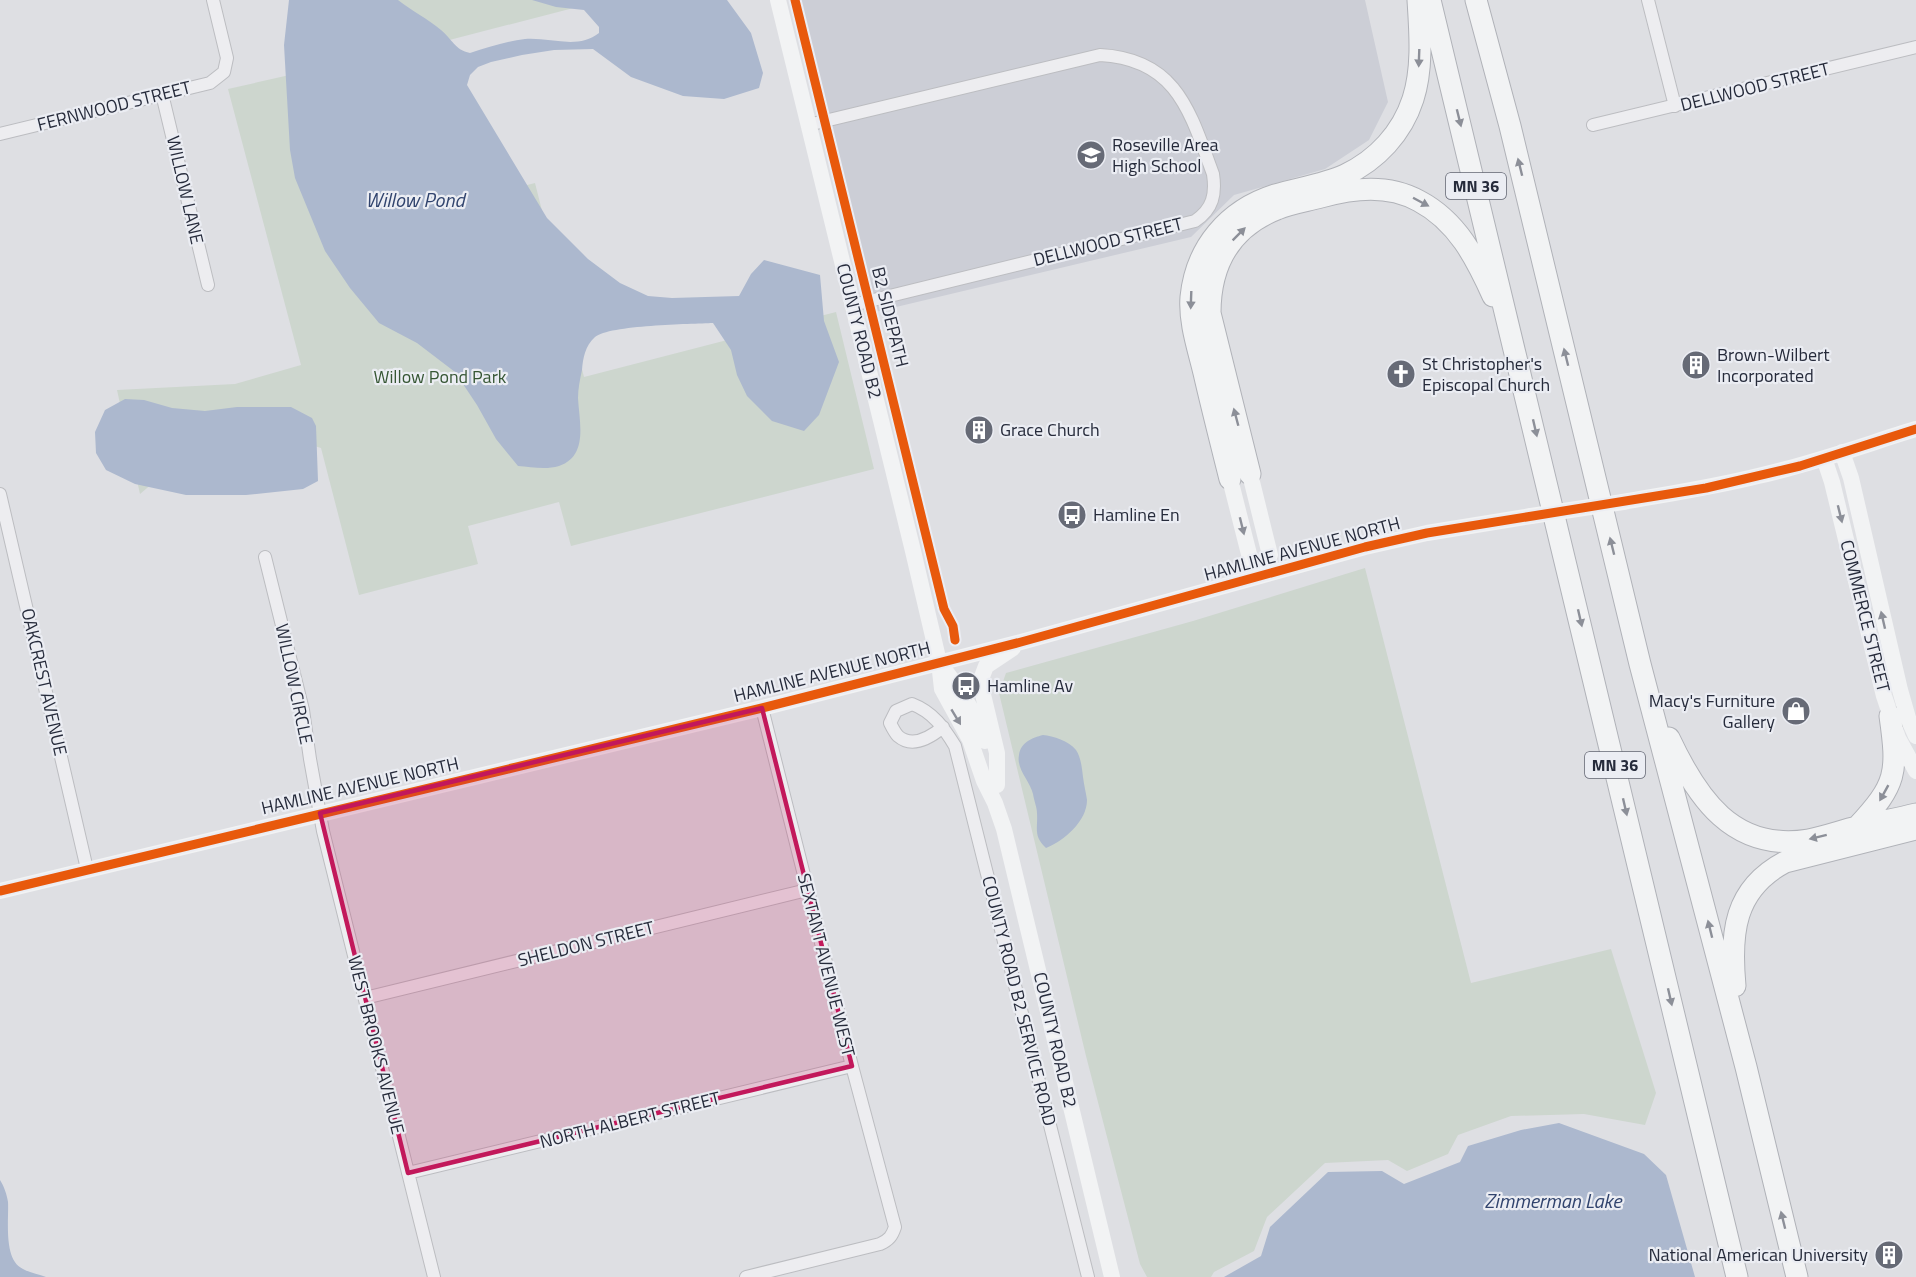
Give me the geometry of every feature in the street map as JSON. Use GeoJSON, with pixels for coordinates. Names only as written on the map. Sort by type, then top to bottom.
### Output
{"type":"FeatureCollection","features":[{"type":"Feature","properties":{"kind":"highway"},"geometry":{"type":"LineString","coordinates":[[1240,476],[1191,318],[1193,282],[1198,265],[1215,234],[1246,207],[1275,195],[1343,176],[1374,157],[1387,145],[1407,115],[1417,81],[1420,28],[1418,0]]}},
{"type":"Feature","properties":{"kind":"highway","name":"MN 36"},"geometry":{"type":"LineString","coordinates":[[1430,0],[1737,1277]]}},
{"type":"Feature","properties":{"kind":"highway","name":"MN 36"},"geometry":{"type":"LineString","coordinates":[[1476,0],[1513,138],[1640,664],[1746,1067],[1797,1277]]}},
{"type":"Feature","properties":{"kind":"highway"},"geometry":{"type":"LineString","coordinates":[[1240,476],[1212,327],[1210,295],[1218,264],[1234,238],[1258,218],[1278,208],[1342,191],[1365,188],[1400,193],[1417,199],[1436,211],[1461,237],[1481,269],[1502,317],[1521,371]]}},
{"type":"Feature","properties":{"kind":"highway"},"geometry":{"type":"LineString","coordinates":[[1640,664],[1654,703],[1679,759],[1699,794],[1724,820],[1753,836],[1788,842],[1809,840],[1916,814]]}},
{"type":"Feature","properties":{"kind":"highway"},"geometry":{"type":"LineString","coordinates":[[1857,827],[1877,806],[1893,774],[1896,757],[1890,716]]}},
{"type":"Feature","properties":{"kind":"highway"},"geometry":{"type":"LineString","coordinates":[[1746,1067],[1734,973],[1733,940],[1737,917],[1754,885],[1771,869],[1785,862],[1911,831]]}},
{"type":"Feature","properties":{"kind":"highway"},"geometry":{"type":"LineString","coordinates":[[1708,1159],[1732,1277]]}},
{"type":"Feature","properties":{"kind":"street","name":"FERNWOOD STREET"},"geometry":{"type":"LineString","coordinates":[[0,134],[210,83],[224,72],[227,58],[213,0]]}},
{"type":"Feature","properties":{"kind":"street","name":"COUNTY ROAD B2"},"geometry":{"type":"LineString","coordinates":[[778,0],[939,662],[942,689],[970,740],[984,781],[1005,830],[1112,1277]]}},
{"type":"Feature","properties":{"kind":"street"},"geometry":{"type":"LineString","coordinates":[[1648,0],[1675,106]]}},
{"type":"Feature","properties":{"kind":"street","name":"DELLWOOD STREET"},"geometry":{"type":"LineString","coordinates":[[1593,125],[1916,47]]}},
{"type":"Feature","properties":{"kind":"street","name":"DELLWOOD STREET"},"geometry":{"type":"LineString","coordinates":[[808,125],[1100,55],[1119,56],[1143,63],[1162,76],[1176,90],[1186,106],[1213,174],[1215,185],[1212,202],[1203,216],[1195,221],[853,305]]}},
{"type":"Feature","properties":{"kind":"street","name":"WILLOW LANE"},"geometry":{"type":"LineString","coordinates":[[162,94],[208,285]]}},
{"type":"Feature","properties":{"kind":"street","name":"HAMLINE AVENUE NORTH"},"geometry":{"type":"LineString","coordinates":[[0,891],[762,708],[1021,642],[1263,571],[1415,536],[1748,479],[1916,429]]}},
{"type":"Feature","properties":{"kind":"street","name":"COMMERCE STREET"},"geometry":{"type":"LineString","coordinates":[[1842,452],[1851,478],[1900,690],[1916,736]]}},
{"type":"Feature","properties":{"kind":"street","name":"COMMERCE STREET"},"geometry":{"type":"LineString","coordinates":[[1824,458],[1832,482],[1890,716],[1898,738],[1916,771]]}},
{"type":"Feature","properties":{"kind":"street"},"geometry":{"type":"LineString","coordinates":[[1240,476],[1270,555],[1263,571]]}},
{"type":"Feature","properties":{"kind":"street","name":"OAKCREST AVENUE"},"geometry":{"type":"LineString","coordinates":[[0,494],[2,512],[87,869]]}},
{"type":"Feature","properties":{"kind":"street","name":"WILLOW CIRCLE"},"geometry":{"type":"LineString","coordinates":[[265,557],[303,710],[320,813]]}},
{"type":"Feature","properties":{"kind":"street"},"geometry":{"type":"LineString","coordinates":[[997,785],[997,753],[981,691],[980,677],[986,666],[1021,642]]}},
{"type":"Feature","properties":{"kind":"street","name":"COUNTY ROAD B2"},"geometry":{"type":"LineString","coordinates":[[939,662],[956,684],[979,726],[997,785],[995,803]]}},
{"type":"Feature","properties":{"kind":"street","name":"SEXTANT AVENUE WEST"},"geometry":{"type":"LineString","coordinates":[[746,1277],[880,1244],[892,1235],[895,1227],[762,708]]}},
{"type":"Feature","properties":{"kind":"street","name":"COUNTY ROAD B2 SERVICE ROAD"},"geometry":{"type":"LineString","coordinates":[[943,727],[955,746],[1088,1277]]}},
{"type":"Feature","properties":{"kind":"street","name":"WEST BROOKS AVENUE"},"geometry":{"type":"LineString","coordinates":[[320,813],[434,1277]]}},
{"type":"Feature","properties":{"kind":"street","name":"SHELDON STREET"},"geometry":{"type":"LineString","coordinates":[[365,998],[807,890]]}},
{"type":"Feature","properties":{"kind":"street","name":"NORTH ALBERT STREET"},"geometry":{"type":"LineString","coordinates":[[408,1173],[852,1066]]}},
{"type":"Feature","properties":{"kind":"highlighted area"},"geometry":{"type":"Polygon","coordinates":[[[762,708],[852,1066],[408,1173],[320,813],[762,708]]]}},
{"type":"Feature","properties":{"kind":"shaded area","name":"Roseville Area High School"},"geometry":{"type":"Polygon","coordinates":[[[797,0],[1365,0],[1388,102],[1369,140],[1325,169],[1234,195],[1191,237],[875,312],[797,0]]]}},
{"type":"Feature","properties":{"kind":"green space","name":"Willow Pond Park"},"geometry":{"type":"Polygon","coordinates":[[[320,0],[584,0],[585,5],[434,44],[474,199],[535,183],[584,377],[836,312],[874,469],[571,546],[559,502],[468,526],[478,564],[359,595],[321,448],[288,438],[180,460],[140,494],[117,390],[235,384],[301,365],[228,89],[334,65],[320,0]]]}},
{"type":"Feature","properties":{"kind":"green space"},"geometry":{"type":"Polygon","coordinates":[[[1365,568],[1471,983],[1611,949],[1656,1093],[1645,1125],[1584,1114],[1511,1116],[1458,1135],[1448,1154],[1407,1171],[1388,1160],[1325,1163],[1267,1217],[1254,1251],[1214,1272],[1211,1277],[1147,1277],[1140,1264],[1086,1056],[999,693],[1006,673],[1193,621],[1365,568]]]}},
{"type":"Feature","properties":{"kind":"water","name":"Willow Pond"},"geometry":{"type":"Polygon","coordinates":[[[289,0],[398,0],[445,33],[454,44],[470,53],[518,40],[573,42],[591,38],[599,33],[599,27],[584,10],[556,7],[532,0],[727,0],[751,33],[763,73],[759,88],[724,99],[683,96],[631,77],[593,49],[554,50],[491,62],[478,67],[470,75],[467,85],[547,218],[588,259],[620,283],[648,296],[672,298],[739,296],[751,274],[764,260],[820,275],[824,321],[839,362],[819,415],[804,431],[772,421],[747,396],[737,375],[731,350],[713,323],[616,330],[595,337],[585,352],[578,395],[580,437],[575,454],[559,466],[539,468],[518,466],[496,439],[455,372],[417,343],[379,323],[350,288],[325,251],[295,178],[290,150],[284,45],[289,0]]]}},
{"type":"Feature","properties":{"kind":"water"},"geometry":{"type":"Polygon","coordinates":[[[125,399],[144,400],[172,408],[205,411],[237,407],[291,407],[312,418],[316,426],[318,481],[303,489],[246,495],[186,495],[135,484],[106,470],[96,453],[95,432],[105,410],[125,399]]]}},
{"type":"Feature","properties":{"kind":"water"},"geometry":{"type":"Polygon","coordinates":[[[1043,735],[1061,740],[1076,750],[1081,763],[1087,800],[1079,823],[1067,835],[1046,848],[1039,840],[1033,794],[1021,770],[1019,760],[1020,751],[1025,744],[1043,735]]]}},
{"type":"Feature","properties":{"kind":"water","name":"Zimmerman Lake"},"geometry":{"type":"Polygon","coordinates":[[[1559,1123],[1644,1154],[1666,1175],[1695,1277],[1224,1277],[1261,1256],[1270,1227],[1328,1172],[1382,1171],[1404,1184],[1460,1162],[1468,1146],[1521,1130],[1559,1123]]]}},
{"type":"Feature","properties":{"kind":"water"},"geometry":{"type":"Polygon","coordinates":[[[0,1180],[8,1202],[8,1239],[12,1257],[23,1269],[46,1277],[0,1277],[0,1180]]]}},
{"type":"Feature","properties":{"kind":"cycle path","name":"B2 SIDEPATH"},"geometry":{"type":"LineString","coordinates":[[795,0],[944,609],[953,626],[955,640]]}},
{"type":"Feature","properties":{"kind":"cycle path"},"geometry":{"type":"LineString","coordinates":[[0,891],[762,708],[1021,642],[1365,547],[1427,533],[1706,488],[1800,466],[1916,429]]}},
{"type":"Feature","properties":{"kind":"place","name":"Roseville Area High School"},"geometry":{"type":"Point","coordinates":[1091,155]}},
{"type":"Feature","properties":{"kind":"place","name":"Brown-Wilbert Incorporated"},"geometry":{"type":"Point","coordinates":[1696,365]}},
{"type":"Feature","properties":{"kind":"place","name":"St Christopher's Episcopal Church"},"geometry":{"type":"Point","coordinates":[1401,374]}},
{"type":"Feature","properties":{"kind":"place","name":"Grace Church"},"geometry":{"type":"Point","coordinates":[979,430]}},
{"type":"Feature","properties":{"kind":"place","name":"Hamline En"},"geometry":{"type":"Point","coordinates":[1072,515]}},
{"type":"Feature","properties":{"kind":"place","name":"Hamline Av"},"geometry":{"type":"Point","coordinates":[966,686]}},
{"type":"Feature","properties":{"kind":"place","name":"Macy's Furniture Gallery"},"geometry":{"type":"Point","coordinates":[1796,711]}},
{"type":"Feature","properties":{"kind":"place","name":"National American University"},"geometry":{"type":"Point","coordinates":[1889,1255]}}]}
